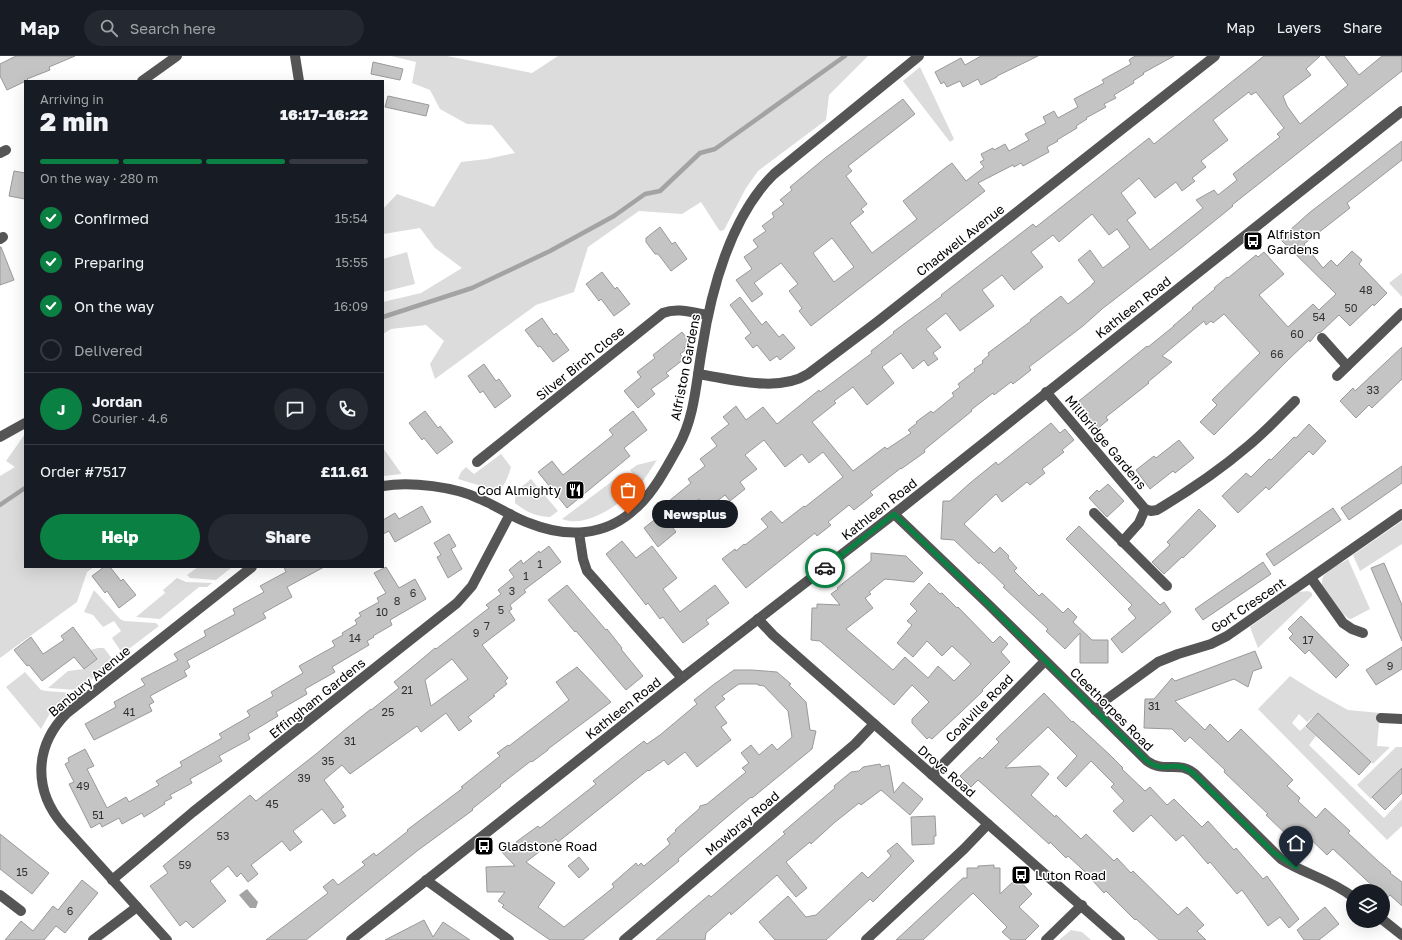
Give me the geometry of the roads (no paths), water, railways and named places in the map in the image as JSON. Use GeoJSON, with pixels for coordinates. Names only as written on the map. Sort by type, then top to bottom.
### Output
{"type":"FeatureCollection","features":[{"type":"Feature","properties":{"kind":"street"},"geometry":{"type":"LineString","coordinates":[[145,80],[177,56]]}},
{"type":"Feature","properties":{"kind":"street"},"geometry":{"type":"LineString","coordinates":[[295,56],[299,80]]}},
{"type":"Feature","properties":{"kind":"street","name":"Alfriston Gardens"},"geometry":{"type":"LineString","coordinates":[[579,533],[601,528],[622,518],[636,508],[647,496],[673,456],[685,433],[692,411],[708,315],[717,282],[730,245],[748,209],[764,184],[919,56]]}},
{"type":"Feature","properties":{"kind":"street","name":"Chadwell Avenue"},"geometry":{"type":"LineString","coordinates":[[698,374],[773,384],[796,380],[808,374],[877,322],[1215,56]]}},
{"type":"Feature","properties":{"kind":"street","name":"Kathleen Road"},"geometry":{"type":"LineString","coordinates":[[351,940],[682,678],[894,514],[1402,111]]}},
{"type":"Feature","properties":{"kind":"street","name":"Silver Birch Close"},"geometry":{"type":"LineString","coordinates":[[477,462],[663,313],[670,310],[678,310],[708,315]]}},
{"type":"Feature","properties":{"kind":"street"},"geometry":{"type":"LineString","coordinates":[[1337,376],[1402,313]]}},
{"type":"Feature","properties":{"kind":"street"},"geometry":{"type":"LineString","coordinates":[[1322,338],[1348,366]]}},
{"type":"Feature","properties":{"kind":"street","name":"Millbridge Gardens"},"geometry":{"type":"LineString","coordinates":[[1046,392],[1145,510],[1151,511],[1163,507],[1188,492],[1233,458],[1249,445],[1295,401]]}},
{"type":"Feature","properties":{"kind":"street"},"geometry":{"type":"LineString","coordinates":[[0,437],[24,424]]}},
{"type":"Feature","properties":{"kind":"street"},"geometry":{"type":"LineString","coordinates":[[384,486],[419,485],[453,490],[479,498],[529,523],[549,530],[579,533],[583,559],[587,571],[682,678]]}},
{"type":"Feature","properties":{"kind":"street","name":"Millbridge Gardens"},"geometry":{"type":"LineString","coordinates":[[1122,542],[1140,522],[1145,510]]}},
{"type":"Feature","properties":{"kind":"street"},"geometry":{"type":"LineString","coordinates":[[1094,513],[1167,586]]}},
{"type":"Feature","properties":{"kind":"street","name":"Effingham Gardens"},"geometry":{"type":"LineString","coordinates":[[112,880],[193,812],[457,603],[472,586],[510,514]]}},
{"type":"Feature","properties":{"kind":"street","name":"Cleethorpes Road"},"geometry":{"type":"LineString","coordinates":[[894,514],[1151,764],[1161,768],[1182,767],[1193,773],[1281,858],[1296,867],[1328,881],[1346,893]]}},
{"type":"Feature","properties":{"kind":"street","name":"Gort Crescent"},"geometry":{"type":"LineString","coordinates":[[1095,710],[1107,699],[1158,662],[1219,641],[1402,514]]}},
{"type":"Feature","properties":{"kind":"street","name":"Banbury Avenue"},"geometry":{"type":"LineString","coordinates":[[167,940],[63,825],[51,809],[43,790],[41,778],[46,743],[54,729],[67,713],[251,568]]}},
{"type":"Feature","properties":{"kind":"street"},"geometry":{"type":"LineString","coordinates":[[1311,578],[1343,623],[1352,629],[1363,633]]}},
{"type":"Feature","properties":{"kind":"street","name":"Drove Road"},"geometry":{"type":"LineString","coordinates":[[758,619],[773,635],[1082,905],[1120,940]]}},
{"type":"Feature","properties":{"kind":"street","name":"Coalville Road"},"geometry":{"type":"LineString","coordinates":[[932,775],[1045,661]]}},
{"type":"Feature","properties":{"kind":"street"},"geometry":{"type":"LineString","coordinates":[[1381,718],[1402,719]]}},
{"type":"Feature","properties":{"kind":"street","name":"Mowbray Road"},"geometry":{"type":"LineString","coordinates":[[624,940],[854,744],[874,724]]}},
{"type":"Feature","properties":{"kind":"street"},"geometry":{"type":"LineString","coordinates":[[866,940],[964,849],[988,824]]}},
{"type":"Feature","properties":{"kind":"street"},"geometry":{"type":"LineString","coordinates":[[426,880],[509,940]]}},
{"type":"Feature","properties":{"kind":"street"},"geometry":{"type":"LineString","coordinates":[[2,899],[20,911]]}},
{"type":"Feature","properties":{"kind":"street"},"geometry":{"type":"LineString","coordinates":[[1046,940],[1082,905]]}},
{"type":"Feature","properties":{"kind":"street"},"geometry":{"type":"LineString","coordinates":[[93,940],[137,907]]}},
{"type":"Feature","properties":{"kind":"street"},"geometry":{"type":"LineString","coordinates":[[1390,926],[1402,935]]}},
{"type":"Feature","properties":{"kind":"waterway"},"geometry":{"type":"LineString","coordinates":[[384,317],[472,288],[550,251],[614,216],[645,194],[660,191],[700,153],[715,149],[845,56]]}},
{"type":"Feature","properties":{"kind":"waterway"},"geometry":{"type":"LineString","coordinates":[[0,505],[24,489]]}},
{"type":"Feature","properties":{"kind":"place","name":"Alfriston Gardens"},"geometry":{"type":"Point","coordinates":[1253,241]}},
{"type":"Feature","properties":{"kind":"place","name":"Cod Almighty"},"geometry":{"type":"Point","coordinates":[575,490]}},
{"type":"Feature","properties":{"kind":"place","name":"Newsplus"},"geometry":{"type":"Point","coordinates":[628,514]}},
{"type":"Feature","properties":{"kind":"place","name":"Gladstone Road"},"geometry":{"type":"Point","coordinates":[484,846]}},
{"type":"Feature","properties":{"kind":"place","name":"Luton Road"},"geometry":{"type":"Point","coordinates":[1021,875]}}]}
